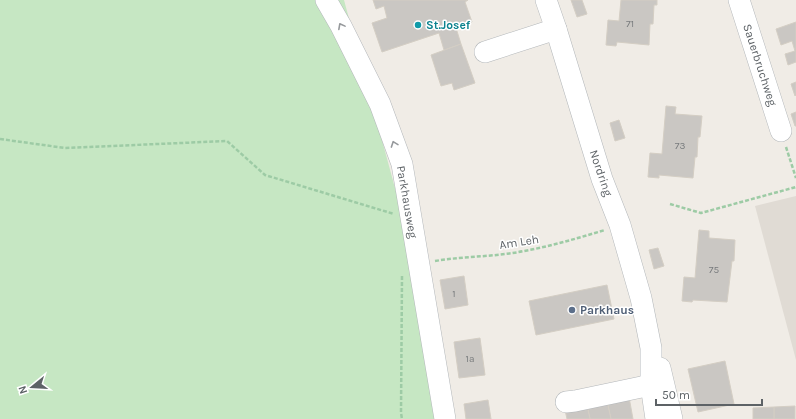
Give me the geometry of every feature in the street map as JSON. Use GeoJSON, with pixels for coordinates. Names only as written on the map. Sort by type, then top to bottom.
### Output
{"type":"FeatureCollection","features":[{"type":"Feature","properties":{"kind":"street","name":"Parkhausweg"},"geometry":{"type":"LineString","coordinates":[[326,0],[341,26],[380,104],[402,164],[410,268],[445,419]]}},
{"type":"Feature","properties":{"kind":"street","name":"Nordring"},"geometry":{"type":"LineString","coordinates":[[546,0],[602,179],[620,225],[641,298],[651,348],[651,386],[656,419]]}},
{"type":"Feature","properties":{"kind":"street","name":"Sauerbruchweg"},"geometry":{"type":"LineString","coordinates":[[739,0],[781,130]]}},
{"type":"Feature","properties":{"kind":"street"},"geometry":{"type":"LineString","coordinates":[[485,52],[556,29]]}},
{"type":"Feature","properties":{"kind":"street","name":"Nordring"},"geometry":{"type":"LineString","coordinates":[[651,348],[662,374],[672,419]]}},
{"type":"Feature","properties":{"kind":"street"},"geometry":{"type":"LineString","coordinates":[[566,402],[651,386]]}},
{"type":"Feature","properties":{"kind":"path"},"geometry":{"type":"LineString","coordinates":[[781,130],[796,178]]}},
{"type":"Feature","properties":{"kind":"path"},"geometry":{"type":"LineString","coordinates":[[0,139],[65,148],[227,141],[265,175],[395,214]]}},
{"type":"Feature","properties":{"kind":"path"},"geometry":{"type":"LineString","coordinates":[[670,204],[701,213],[796,187]]}},
{"type":"Feature","properties":{"kind":"path","name":"Am Leh"},"geometry":{"type":"LineString","coordinates":[[410,268],[454,258],[523,252],[564,242],[620,225]]}},
{"type":"Feature","properties":{"kind":"path"},"geometry":{"type":"LineString","coordinates":[[402,419],[401,413],[410,268]]}},
{"type":"Feature","properties":{"kind":"shaded area"},"geometry":{"type":"Polygon","coordinates":[[[796,196],[796,360],[755,206],[796,196]]]}},
{"type":"Feature","properties":{"kind":"green space"},"geometry":{"type":"Polygon","coordinates":[[[0,0],[344,0],[408,236],[435,419],[0,419],[0,0]]]}},
{"type":"Feature","properties":{"kind":"building","name":"St.Josef"},"geometry":{"type":"Polygon","coordinates":[[[373,0],[468,0],[465,2],[472,22],[456,28],[461,44],[444,50],[439,33],[382,52],[372,23],[387,18],[384,6],[376,9],[373,0]]]}},
{"type":"Feature","properties":{"kind":"building"},"geometry":{"type":"Polygon","coordinates":[[[571,0],[582,0],[587,14],[577,17],[571,0]]]}},
{"type":"Feature","properties":{"kind":"building"},"geometry":{"type":"Polygon","coordinates":[[[621,0],[657,0],[657,5],[654,5],[653,24],[650,24],[649,45],[617,42],[616,46],[606,45],[608,20],[619,21],[621,0]]]}},
{"type":"Feature","properties":{"kind":"building"},"geometry":{"type":"Polygon","coordinates":[[[796,22],[796,62],[788,65],[785,54],[795,51],[792,41],[781,45],[776,29],[796,22]]]}},
{"type":"Feature","properties":{"kind":"building"},"geometry":{"type":"Polygon","coordinates":[[[461,44],[475,83],[454,90],[452,83],[441,86],[431,55],[461,44]]]}},
{"type":"Feature","properties":{"kind":"building"},"geometry":{"type":"Polygon","coordinates":[[[796,82],[796,95],[795,96],[791,84],[796,82]]]}},
{"type":"Feature","properties":{"kind":"building"},"geometry":{"type":"Polygon","coordinates":[[[666,106],[676,107],[675,114],[702,116],[693,178],[659,175],[659,178],[648,177],[650,153],[662,154],[666,106]]]}},
{"type":"Feature","properties":{"kind":"building"},"geometry":{"type":"Polygon","coordinates":[[[796,112],[796,126],[795,126],[791,114],[796,112]]]}},
{"type":"Feature","properties":{"kind":"building"},"geometry":{"type":"Polygon","coordinates":[[[619,120],[625,138],[615,141],[610,123],[619,120]]]}},
{"type":"Feature","properties":{"kind":"building"},"geometry":{"type":"Polygon","coordinates":[[[699,230],[709,231],[709,238],[735,240],[734,261],[732,261],[727,302],[693,300],[692,302],[682,301],[684,277],[695,278],[699,230]]]}},
{"type":"Feature","properties":{"kind":"building"},"geometry":{"type":"Polygon","coordinates":[[[658,248],[664,266],[654,269],[649,250],[658,248]]]}},
{"type":"Feature","properties":{"kind":"building"},"geometry":{"type":"Polygon","coordinates":[[[464,276],[468,305],[445,309],[440,280],[464,276]]]}},
{"type":"Feature","properties":{"kind":"building","name":"Parkhaus"},"geometry":{"type":"Polygon","coordinates":[[[607,285],[614,319],[536,335],[529,301],[607,285]]]}},
{"type":"Feature","properties":{"kind":"building"},"geometry":{"type":"Polygon","coordinates":[[[480,338],[485,375],[459,378],[454,342],[480,338]]]}},
{"type":"Feature","properties":{"kind":"building"},"geometry":{"type":"Polygon","coordinates":[[[725,361],[734,404],[698,412],[688,369],[725,361]]]}},
{"type":"Feature","properties":{"kind":"building"},"geometry":{"type":"Polygon","coordinates":[[[629,397],[633,419],[611,419],[607,401],[629,397]]]}},
{"type":"Feature","properties":{"kind":"building"},"geometry":{"type":"Polygon","coordinates":[[[488,400],[491,419],[466,419],[464,404],[488,400]]]}},
{"type":"Feature","properties":{"kind":"building"},"geometry":{"type":"Polygon","coordinates":[[[607,401],[611,419],[590,419],[587,405],[607,401]]]}},
{"type":"Feature","properties":{"kind":"building"},"geometry":{"type":"Polygon","coordinates":[[[587,405],[590,419],[567,419],[565,410],[587,405]]]}},
{"type":"Feature","properties":{"kind":"building"},"geometry":{"type":"Polygon","coordinates":[[[795,406],[795,419],[774,419],[774,407],[795,406]]]}},
{"type":"Feature","properties":{"kind":"building"},"geometry":{"type":"Polygon","coordinates":[[[774,407],[774,419],[753,419],[753,408],[774,407]]]}},
{"type":"Feature","properties":{"kind":"place","name":"St.Josef"},"geometry":{"type":"Point","coordinates":[418,25]}},
{"type":"Feature","properties":{"kind":"place","name":"Parkhaus"},"geometry":{"type":"Point","coordinates":[572,310]}}]}
